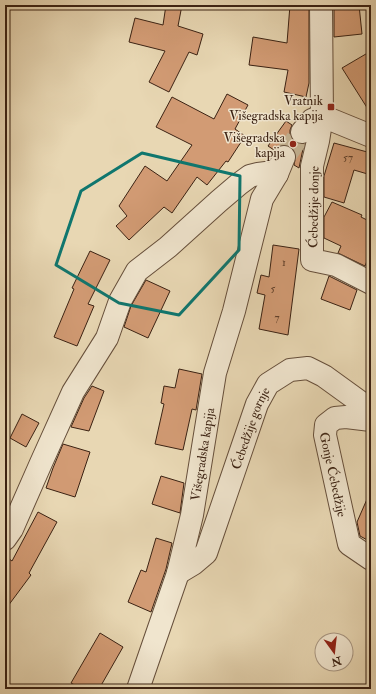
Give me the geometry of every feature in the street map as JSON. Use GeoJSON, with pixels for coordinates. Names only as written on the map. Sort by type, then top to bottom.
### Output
{"type":"FeatureCollection","features":[{"type":"Feature","properties":{"kind":"street"},"geometry":{"type":"LineString","coordinates":[[321,5],[322,116]]}},
{"type":"Feature","properties":{"kind":"street"},"geometry":{"type":"LineString","coordinates":[[302,132],[312,120],[322,116],[371,136]]}},
{"type":"Feature","properties":{"kind":"street","name":"Ćebedžije donje"},"geometry":{"type":"LineString","coordinates":[[322,116],[312,166],[312,260],[336,265],[371,283]]}},
{"type":"Feature","properties":{"kind":"street","name":"Višegradska kapija"},"geometry":{"type":"LineString","coordinates":[[5,539],[12,529],[73,392],[107,338],[120,300],[137,271],[168,247],[239,184],[250,176],[266,173],[281,165],[262,199],[234,311],[215,373],[192,515],[178,573],[138,689]]}},
{"type":"Feature","properties":{"kind":"street","name":"Ćebedžije gornje"},"geometry":{"type":"LineString","coordinates":[[178,573],[193,564],[206,553],[257,404],[268,384],[290,370],[308,368],[324,376],[371,410]]}},
{"type":"Feature","properties":{"kind":"street","name":"Gonje Ćebedžije"},"geometry":{"type":"LineString","coordinates":[[371,420],[346,417],[335,418],[326,425],[325,435],[349,544],[371,559]]}},
{"type":"Feature","properties":{"kind":"highlighted area"},"geometry":{"type":"Polygon","coordinates":[[[142,153],[240,176],[239,250],[179,315],[119,303],[56,265],[81,191],[142,153]]]}},
{"type":"Feature","properties":{"kind":"building"},"geometry":{"type":"Polygon","coordinates":[[[166,5],[182,5],[178,26],[203,34],[197,55],[189,52],[169,92],[149,82],[165,51],[129,42],[135,18],[163,25],[166,5]]]}},
{"type":"Feature","properties":{"kind":"building"},"geometry":{"type":"Polygon","coordinates":[[[290,5],[309,5],[309,83],[306,97],[284,92],[288,70],[249,65],[253,37],[287,43],[290,5]]]}},
{"type":"Feature","properties":{"kind":"building"},"geometry":{"type":"Polygon","coordinates":[[[359,5],[362,34],[334,37],[334,8],[359,5]]]}},
{"type":"Feature","properties":{"kind":"building"},"geometry":{"type":"Polygon","coordinates":[[[371,51],[371,114],[342,68],[371,51]]]}},
{"type":"Feature","properties":{"kind":"building"},"geometry":{"type":"Polygon","coordinates":[[[227,94],[248,105],[235,129],[245,136],[228,162],[226,161],[207,185],[197,177],[172,213],[164,207],[129,240],[116,226],[127,216],[119,206],[145,166],[167,181],[192,145],[156,127],[172,97],[214,119],[227,94]]]}},
{"type":"Feature","properties":{"kind":"building"},"geometry":{"type":"Polygon","coordinates":[[[286,121],[292,125],[290,136],[294,141],[304,144],[299,168],[294,165],[296,155],[294,150],[289,146],[282,145],[274,150],[268,146],[286,121]]]}},
{"type":"Feature","properties":{"kind":"building"},"geometry":{"type":"Polygon","coordinates":[[[334,143],[371,153],[371,175],[354,170],[344,203],[324,197],[324,176],[334,143]]]}},
{"type":"Feature","properties":{"kind":"building"},"geometry":{"type":"Polygon","coordinates":[[[332,202],[362,215],[361,217],[371,222],[371,251],[365,266],[338,253],[341,246],[324,238],[324,217],[332,202]]]}},
{"type":"Feature","properties":{"kind":"building"},"geometry":{"type":"Polygon","coordinates":[[[273,245],[299,249],[288,335],[259,329],[265,295],[257,293],[261,275],[269,277],[273,245]]]}},
{"type":"Feature","properties":{"kind":"building"},"geometry":{"type":"Polygon","coordinates":[[[90,251],[110,260],[88,304],[94,306],[77,346],[54,337],[74,289],[72,288],[90,251]]]}},
{"type":"Feature","properties":{"kind":"building"},"geometry":{"type":"Polygon","coordinates":[[[329,276],[357,290],[350,310],[321,299],[329,276]]]}},
{"type":"Feature","properties":{"kind":"building"},"geometry":{"type":"Polygon","coordinates":[[[146,280],[170,291],[148,338],[124,327],[131,306],[146,280]]]}},
{"type":"Feature","properties":{"kind":"building"},"geometry":{"type":"Polygon","coordinates":[[[179,369],[202,374],[196,410],[192,409],[183,450],[155,444],[164,404],[161,403],[164,386],[175,388],[179,369]]]}},
{"type":"Feature","properties":{"kind":"building"},"geometry":{"type":"Polygon","coordinates":[[[92,386],[104,391],[89,431],[71,427],[84,398],[92,386]]]}},
{"type":"Feature","properties":{"kind":"building"},"geometry":{"type":"Polygon","coordinates":[[[22,414],[39,423],[26,447],[10,438],[22,414]]]}},
{"type":"Feature","properties":{"kind":"building"},"geometry":{"type":"Polygon","coordinates":[[[63,444],[90,452],[75,497],[46,488],[63,444]]]}},
{"type":"Feature","properties":{"kind":"building"},"geometry":{"type":"Polygon","coordinates":[[[161,476],[184,483],[180,513],[152,504],[161,476]]]}},
{"type":"Feature","properties":{"kind":"building"},"geometry":{"type":"Polygon","coordinates":[[[371,490],[371,542],[360,536],[357,522],[371,490]]]}},
{"type":"Feature","properties":{"kind":"building"},"geometry":{"type":"Polygon","coordinates":[[[38,512],[57,522],[29,573],[31,575],[5,610],[5,556],[12,561],[38,512]]]}},
{"type":"Feature","properties":{"kind":"building"},"geometry":{"type":"Polygon","coordinates":[[[156,538],[172,543],[166,569],[151,612],[128,602],[141,570],[146,572],[156,538]]]}},
{"type":"Feature","properties":{"kind":"building"},"geometry":{"type":"Polygon","coordinates":[[[100,633],[123,647],[99,689],[82,689],[71,683],[100,633]]]}},
{"type":"Feature","properties":{"kind":"tunnel"},"geometry":{"type":"LineString","coordinates":[[284,157],[302,132]]}},
{"type":"Feature","properties":{"kind":"place","name":"Vratnik Višegradska kapija"},"geometry":{"type":"Point","coordinates":[331,107]}},
{"type":"Feature","properties":{"kind":"place","name":"Višegradska kapija"},"geometry":{"type":"Point","coordinates":[293,144]}}]}
